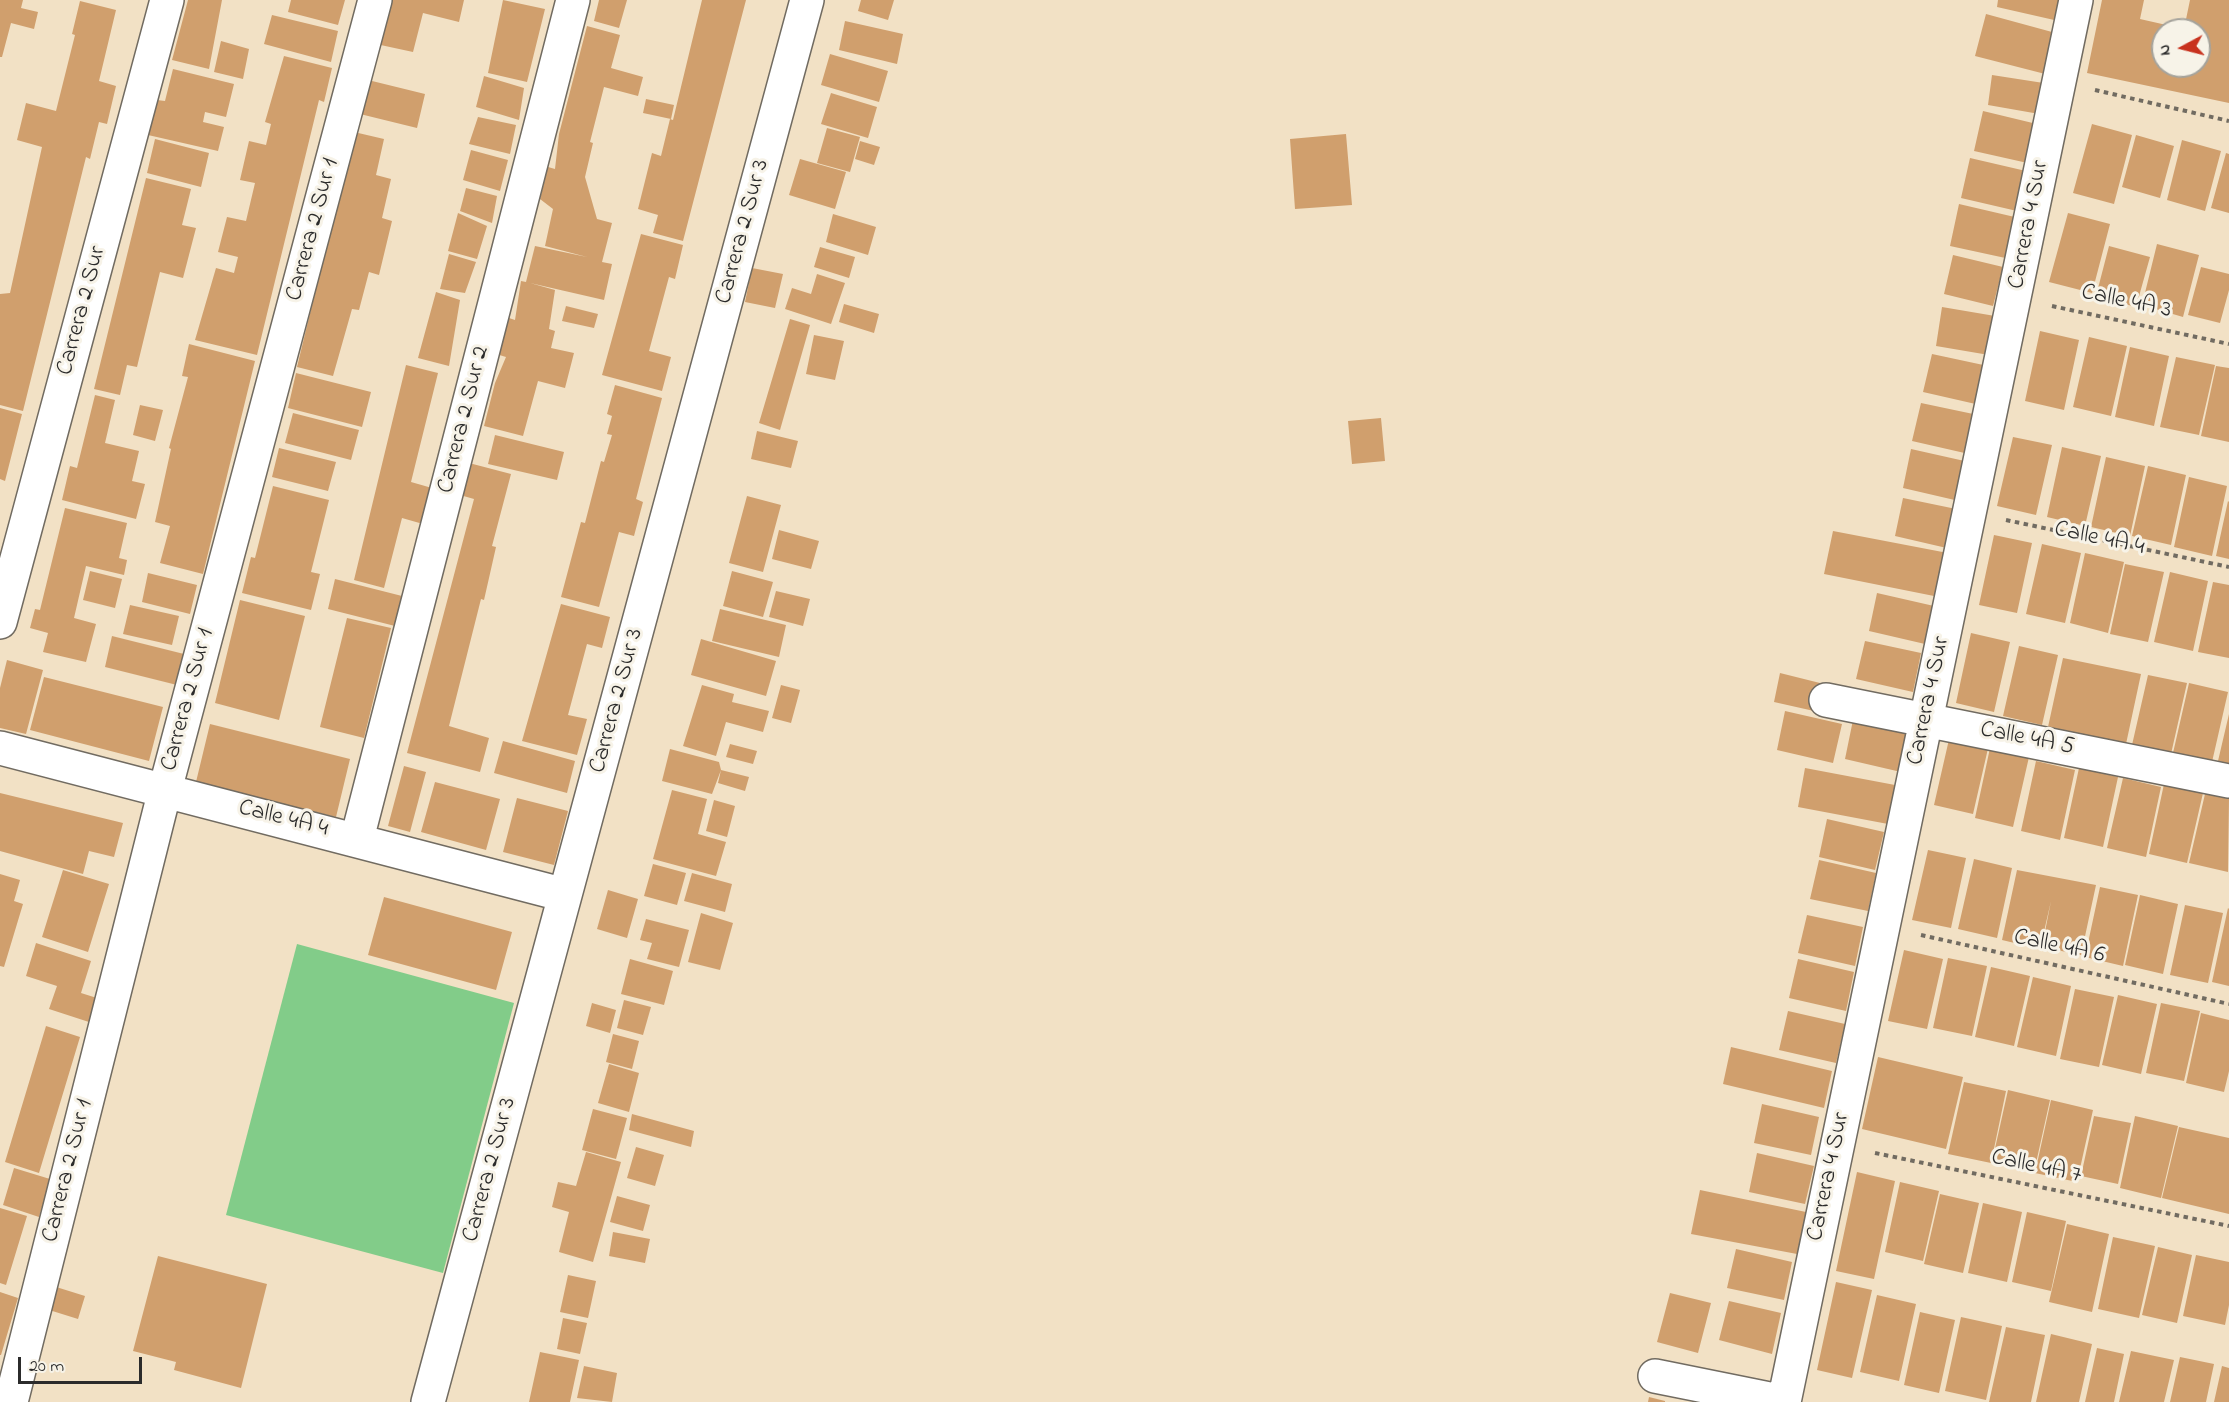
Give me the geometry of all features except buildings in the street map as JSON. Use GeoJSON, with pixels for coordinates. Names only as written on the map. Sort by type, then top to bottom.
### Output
{"type":"FeatureCollection","features":[{"type":"Feature","properties":{"kind":"street","name":"Carrera 2 Sur"},"geometry":{"type":"LineString","coordinates":[[0,622],[166,0]]}},
{"type":"Feature","properties":{"kind":"street","name":"Carrera 2 Sur 1"},"geometry":{"type":"LineString","coordinates":[[9,1402],[165,790],[375,0]]}},
{"type":"Feature","properties":{"kind":"street","name":"Carrera 2 Sur 2"},"geometry":{"type":"LineString","coordinates":[[357,839],[573,0]]}},
{"type":"Feature","properties":{"kind":"street","name":"Carrera 2 Sur 3"},"geometry":{"type":"LineString","coordinates":[[428,1402],[807,0]]}},
{"type":"Feature","properties":{"kind":"street","name":"Carrera 4 Sur"},"geometry":{"type":"LineString","coordinates":[[1784,1402],[1836,1145],[2016,299],[2076,0]]}},
{"type":"Feature","properties":{"kind":"street","name":"Calle 4A 5"},"geometry":{"type":"LineString","coordinates":[[1826,700],[2229,781]]}},
{"type":"Feature","properties":{"kind":"street","name":"Calle 4A 4"},"geometry":{"type":"LineString","coordinates":[[0,748],[357,839],[565,895]]}},
{"type":"Feature","properties":{"kind":"street"},"geometry":{"type":"LineString","coordinates":[[1655,1376],[1784,1402]]}},
{"type":"Feature","properties":{"kind":"street"},"geometry":{"type":"LineString","coordinates":[[0,1400],[9,1402]]}},
{"type":"Feature","properties":{"kind":"path"},"geometry":{"type":"LineString","coordinates":[[2059,82],[2229,121]]}},
{"type":"Feature","properties":{"kind":"path","name":"Calle 4A 3"},"geometry":{"type":"LineString","coordinates":[[2016,299],[2229,344]]}},
{"type":"Feature","properties":{"kind":"path","name":"Calle 4A 4"},"geometry":{"type":"LineString","coordinates":[[1970,512],[2229,567]]}},
{"type":"Feature","properties":{"kind":"path","name":"Calle 4A 6"},"geometry":{"type":"LineString","coordinates":[[1882,927],[2229,1004]]}},
{"type":"Feature","properties":{"kind":"path","name":"Calle 4A 7"},"geometry":{"type":"LineString","coordinates":[[1836,1145],[2229,1226]]}},
{"type":"Feature","properties":{"kind":"green space"},"geometry":{"type":"Polygon","coordinates":[[[297,944],[514,1003],[443,1273],[226,1215],[297,944]]]}}]}
